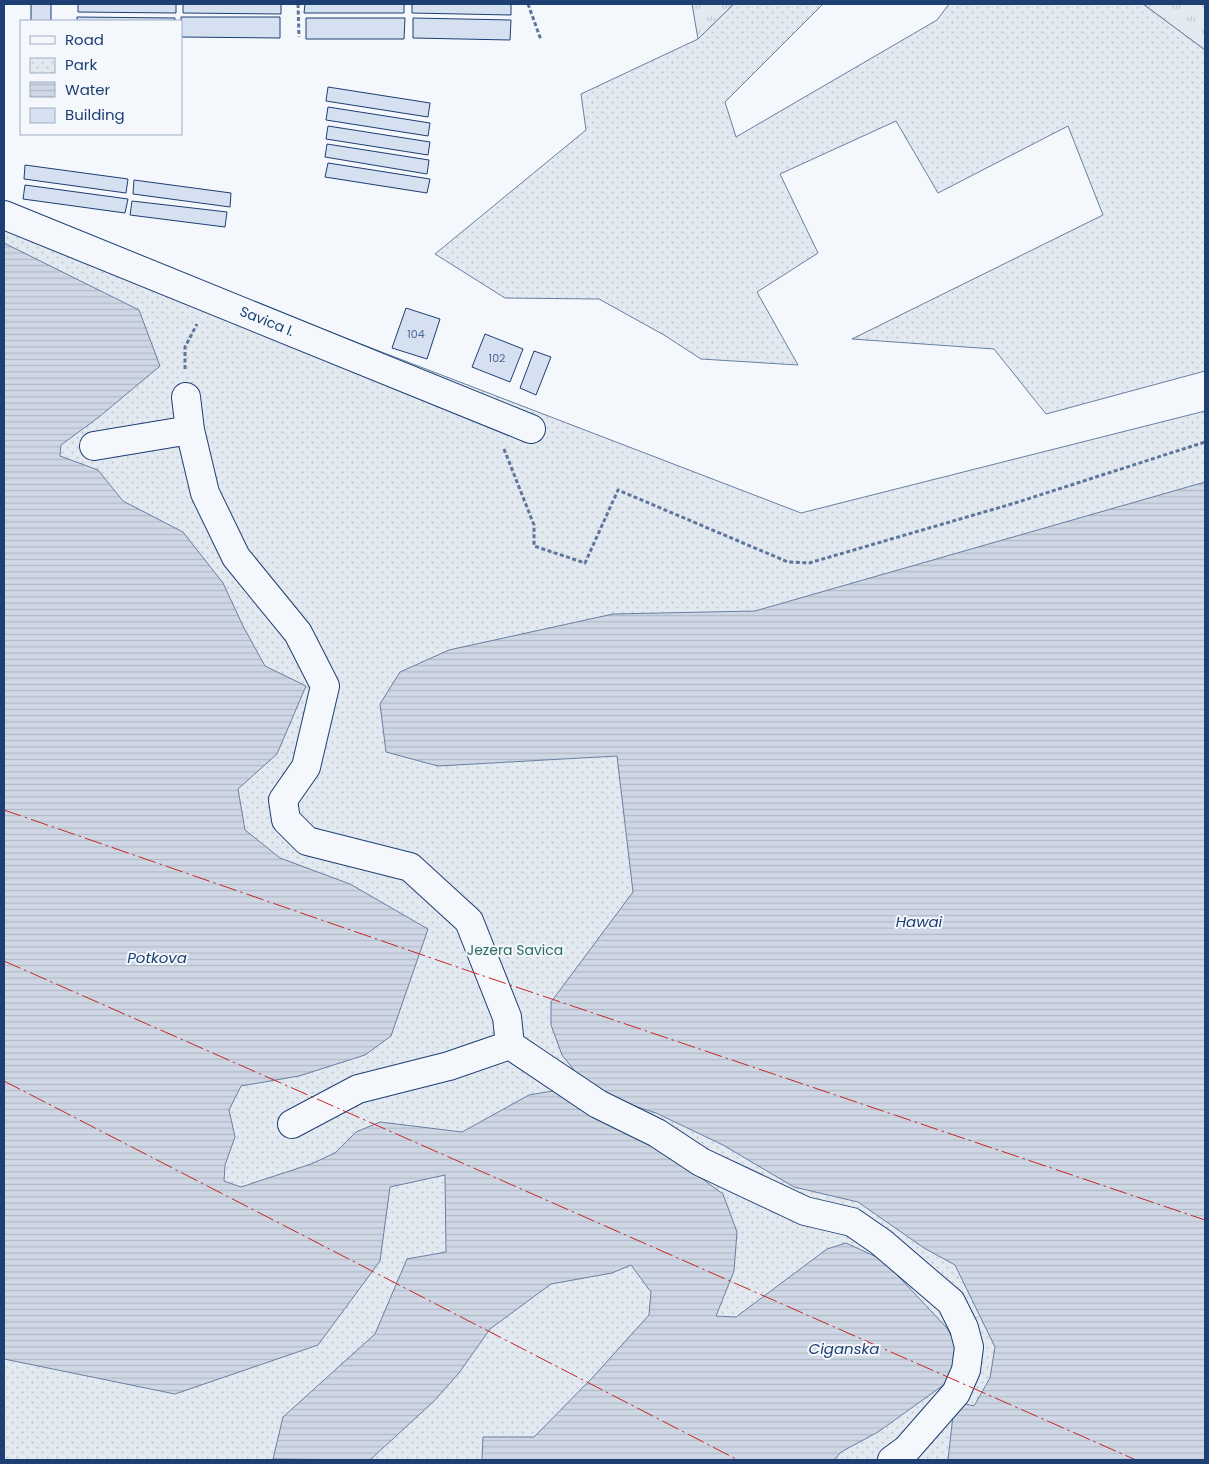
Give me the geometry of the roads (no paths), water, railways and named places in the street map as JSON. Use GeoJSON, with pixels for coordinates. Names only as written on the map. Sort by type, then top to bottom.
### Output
{"type":"FeatureCollection","features":[{"type":"Feature","properties":{"kind":"street","name":"Savica I."},"geometry":{"type":"LineString","coordinates":[[4,215],[531,429]]}},
{"type":"Feature","properties":{"kind":"street"},"geometry":{"type":"LineString","coordinates":[[186,397],[190,430],[205,493],[236,556],[298,633],[325,686],[306,767],[283,800],[286,820],[307,841],[410,867],[469,921],[507,1017],[510,1044],[598,1104],[658,1133],[700,1162],[804,1211],[852,1222],[881,1242],[951,1302],[964,1328],[970,1347],[966,1370],[956,1393],[907,1449],[892,1460]]}},
{"type":"Feature","properties":{"kind":"street"},"geometry":{"type":"LineString","coordinates":[[94,446],[190,430]]}},
{"type":"Feature","properties":{"kind":"street"},"geometry":{"type":"LineString","coordinates":[[292,1124],[358,1089],[449,1066],[510,1044]]}},
{"type":"Feature","properties":{"kind":"water","name":"Potkova"},"geometry":{"type":"Polygon","coordinates":[[[4,243],[139,310],[160,366],[99,417],[61,445],[60,456],[98,470],[123,501],[183,532],[223,583],[243,626],[265,666],[306,686],[277,754],[238,789],[245,830],[280,858],[350,884],[428,929],[391,1036],[365,1055],[299,1076],[241,1086],[229,1110],[235,1137],[225,1165],[224,1181],[241,1187],[311,1164],[335,1153],[356,1132],[380,1122],[462,1132],[529,1095],[558,1090],[668,1154],[723,1194],[737,1232],[734,1271],[716,1316],[736,1317],[827,1249],[846,1243],[883,1260],[947,1328],[960,1353],[945,1384],[878,1432],[841,1452],[834,1460],[482,1460],[483,1437],[534,1437],[593,1377],[649,1315],[651,1292],[631,1265],[612,1273],[551,1284],[490,1329],[459,1373],[434,1401],[370,1460],[273,1459],[283,1417],[375,1334],[407,1259],[446,1252],[445,1175],[390,1187],[380,1261],[318,1345],[175,1394],[4,1359],[4,243]]]}},
{"type":"Feature","properties":{"kind":"water","name":"Hawai"},"geometry":{"type":"Polygon","coordinates":[[[1205,482],[1205,1460],[948,1460],[953,1415],[957,1402],[974,1406],[990,1378],[995,1347],[955,1265],[924,1248],[858,1202],[794,1187],[723,1145],[656,1113],[619,1101],[585,1084],[562,1055],[551,1025],[551,1002],[633,892],[617,756],[438,766],[386,752],[380,704],[400,672],[449,650],[613,614],[755,611],[1205,482]]]}},
{"type":"Feature","properties":{"kind":"park label","name":"Jezera Savica"},"geometry":{"type":"Point","coordinates":[515,950]}},
{"type":"Feature","properties":{"kind":"water label","name":"Ciganska"},"geometry":{"type":"Point","coordinates":[844,1348]}}]}
